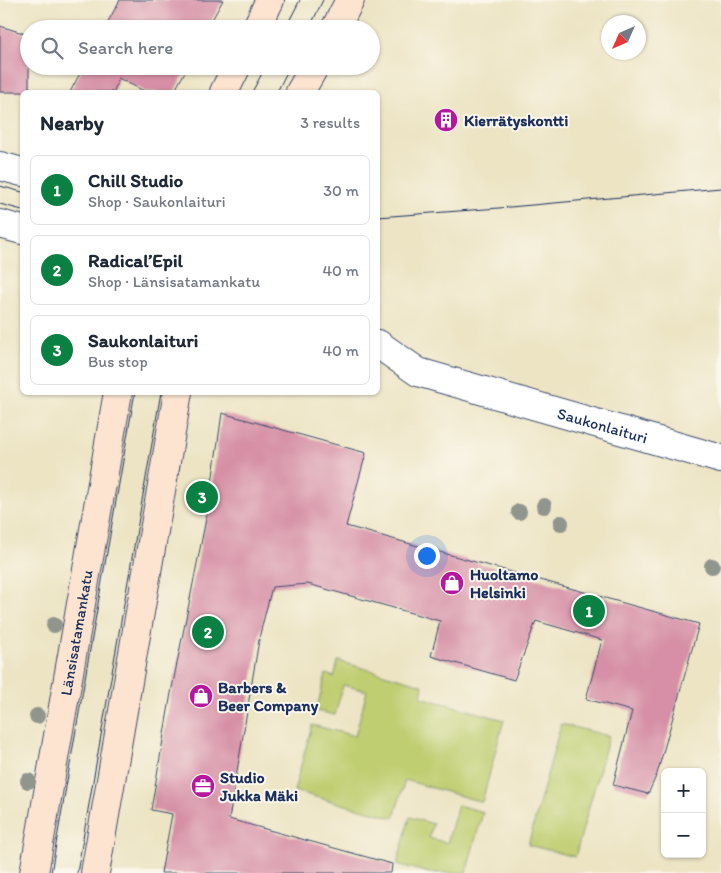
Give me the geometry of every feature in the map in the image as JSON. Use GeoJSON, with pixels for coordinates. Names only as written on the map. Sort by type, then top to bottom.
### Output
{"type":"FeatureCollection","features":[{"type":"Feature","properties":{"kind":"main road"},"geometry":{"type":"LineString","coordinates":[[260,20],[270,0]]}},
{"type":"Feature","properties":{"kind":"main road"},"geometry":{"type":"LineString","coordinates":[[340,20],[350,0]]}},
{"type":"Feature","properties":{"kind":"main road"},"geometry":{"type":"LineString","coordinates":[[225,90],[232,75]]}},
{"type":"Feature","properties":{"kind":"main road"},"geometry":{"type":"LineString","coordinates":[[301,90],[310,75]]}},
{"type":"Feature","properties":{"kind":"main road","name":"Länsisatamankatu"},"geometry":{"type":"LineString","coordinates":[[34,873],[117,395]]}},
{"type":"Feature","properties":{"kind":"main road"},"geometry":{"type":"LineString","coordinates":[[95,873],[177,395]]}},
{"type":"Feature","properties":{"kind":"street"},"geometry":{"type":"LineString","coordinates":[[0,166],[20,171]]}},
{"type":"Feature","properties":{"kind":"street"},"geometry":{"type":"LineString","coordinates":[[0,224],[20,229]]}},
{"type":"Feature","properties":{"kind":"street","name":"Saukonlaituri"},"geometry":{"type":"LineString","coordinates":[[380,345],[418,372],[721,459]]}},
{"type":"Feature","properties":{"kind":"green space"},"geometry":{"type":"Polygon","coordinates":[[[338,661],[423,685],[421,697],[504,720],[482,802],[405,780],[394,818],[294,791],[312,725],[355,736],[367,691],[343,685],[335,715],[316,711],[326,674],[334,677],[338,661]]]}},
{"type":"Feature","properties":{"kind":"green space"},"geometry":{"type":"Polygon","coordinates":[[[561,724],[609,736],[575,857],[528,845],[561,724]]]}},
{"type":"Feature","properties":{"kind":"green space"},"geometry":{"type":"Polygon","coordinates":[[[458,805],[483,812],[466,873],[429,873],[397,864],[410,817],[433,824],[429,838],[447,843],[458,805]]]}},
{"type":"Feature","properties":{"kind":"building"},"geometry":{"type":"Polygon","coordinates":[[[120,0],[223,0],[212,20],[109,20],[120,0]]]}},
{"type":"Feature","properties":{"kind":"building"},"geometry":{"type":"Polygon","coordinates":[[[0,26],[20,32],[20,75],[29,75],[29,90],[0,92],[0,26]]]}},
{"type":"Feature","properties":{"kind":"building"},"geometry":{"type":"Polygon","coordinates":[[[79,75],[183,75],[175,90],[142,90],[118,78],[115,90],[71,90],[79,75]]]}},
{"type":"Feature","properties":{"kind":"building"},"geometry":{"type":"Polygon","coordinates":[[[222,413],[366,453],[346,526],[699,624],[657,774],[648,794],[613,785],[632,711],[586,699],[602,640],[536,621],[514,680],[431,656],[440,621],[308,584],[272,587],[260,634],[229,819],[392,864],[391,873],[161,873],[172,814],[151,810],[171,693],[209,504],[222,413]]]}},
{"type":"Feature","properties":{"kind":"tram line"},"geometry":{"type":"LineString","coordinates":[[290,20],[300,0]]}},
{"type":"Feature","properties":{"kind":"tram line"},"geometry":{"type":"LineString","coordinates":[[313,20],[323,0]]}},
{"type":"Feature","properties":{"kind":"tram line"},"geometry":{"type":"LineString","coordinates":[[253,90],[261,75]]}},
{"type":"Feature","properties":{"kind":"tram line"},"geometry":{"type":"LineString","coordinates":[[278,90],[286,75]]}},
{"type":"Feature","properties":{"kind":"tram line"},"geometry":{"type":"LineString","coordinates":[[0,186],[20,191]]}},
{"type":"Feature","properties":{"kind":"tram line"},"geometry":{"type":"LineString","coordinates":[[380,217],[721,188]]}},
{"type":"Feature","properties":{"kind":"tram line"},"geometry":{"type":"LineString","coordinates":[[0,204],[20,209]]}},
{"type":"Feature","properties":{"kind":"tram line"},"geometry":{"type":"LineString","coordinates":[[51,873],[134,395]]}},
{"type":"Feature","properties":{"kind":"tram line"},"geometry":{"type":"LineString","coordinates":[[77,873],[160,395]]}},
{"type":"Feature","properties":{"kind":"place","name":"Kierrätyskontti"},"geometry":{"type":"Point","coordinates":[446,120]}},
{"type":"Feature","properties":{"kind":"place","name":"Saukonlaituri"},"geometry":{"type":"Point","coordinates":[202,497]}},
{"type":"Feature","properties":{"kind":"place","name":"Huoltamo Helsinki"},"geometry":{"type":"Point","coordinates":[452,583]}},
{"type":"Feature","properties":{"kind":"place","name":"Chill Studio"},"geometry":{"type":"Point","coordinates":[589,611]}},
{"type":"Feature","properties":{"kind":"place","name":"Radical’Epil"},"geometry":{"type":"Point","coordinates":[208,632]}},
{"type":"Feature","properties":{"kind":"place","name":"Barbers & Beer Company"},"geometry":{"type":"Point","coordinates":[201,696]}},
{"type":"Feature","properties":{"kind":"place","name":"Studio Jukka Mäki"},"geometry":{"type":"Point","coordinates":[203,786]}}]}
